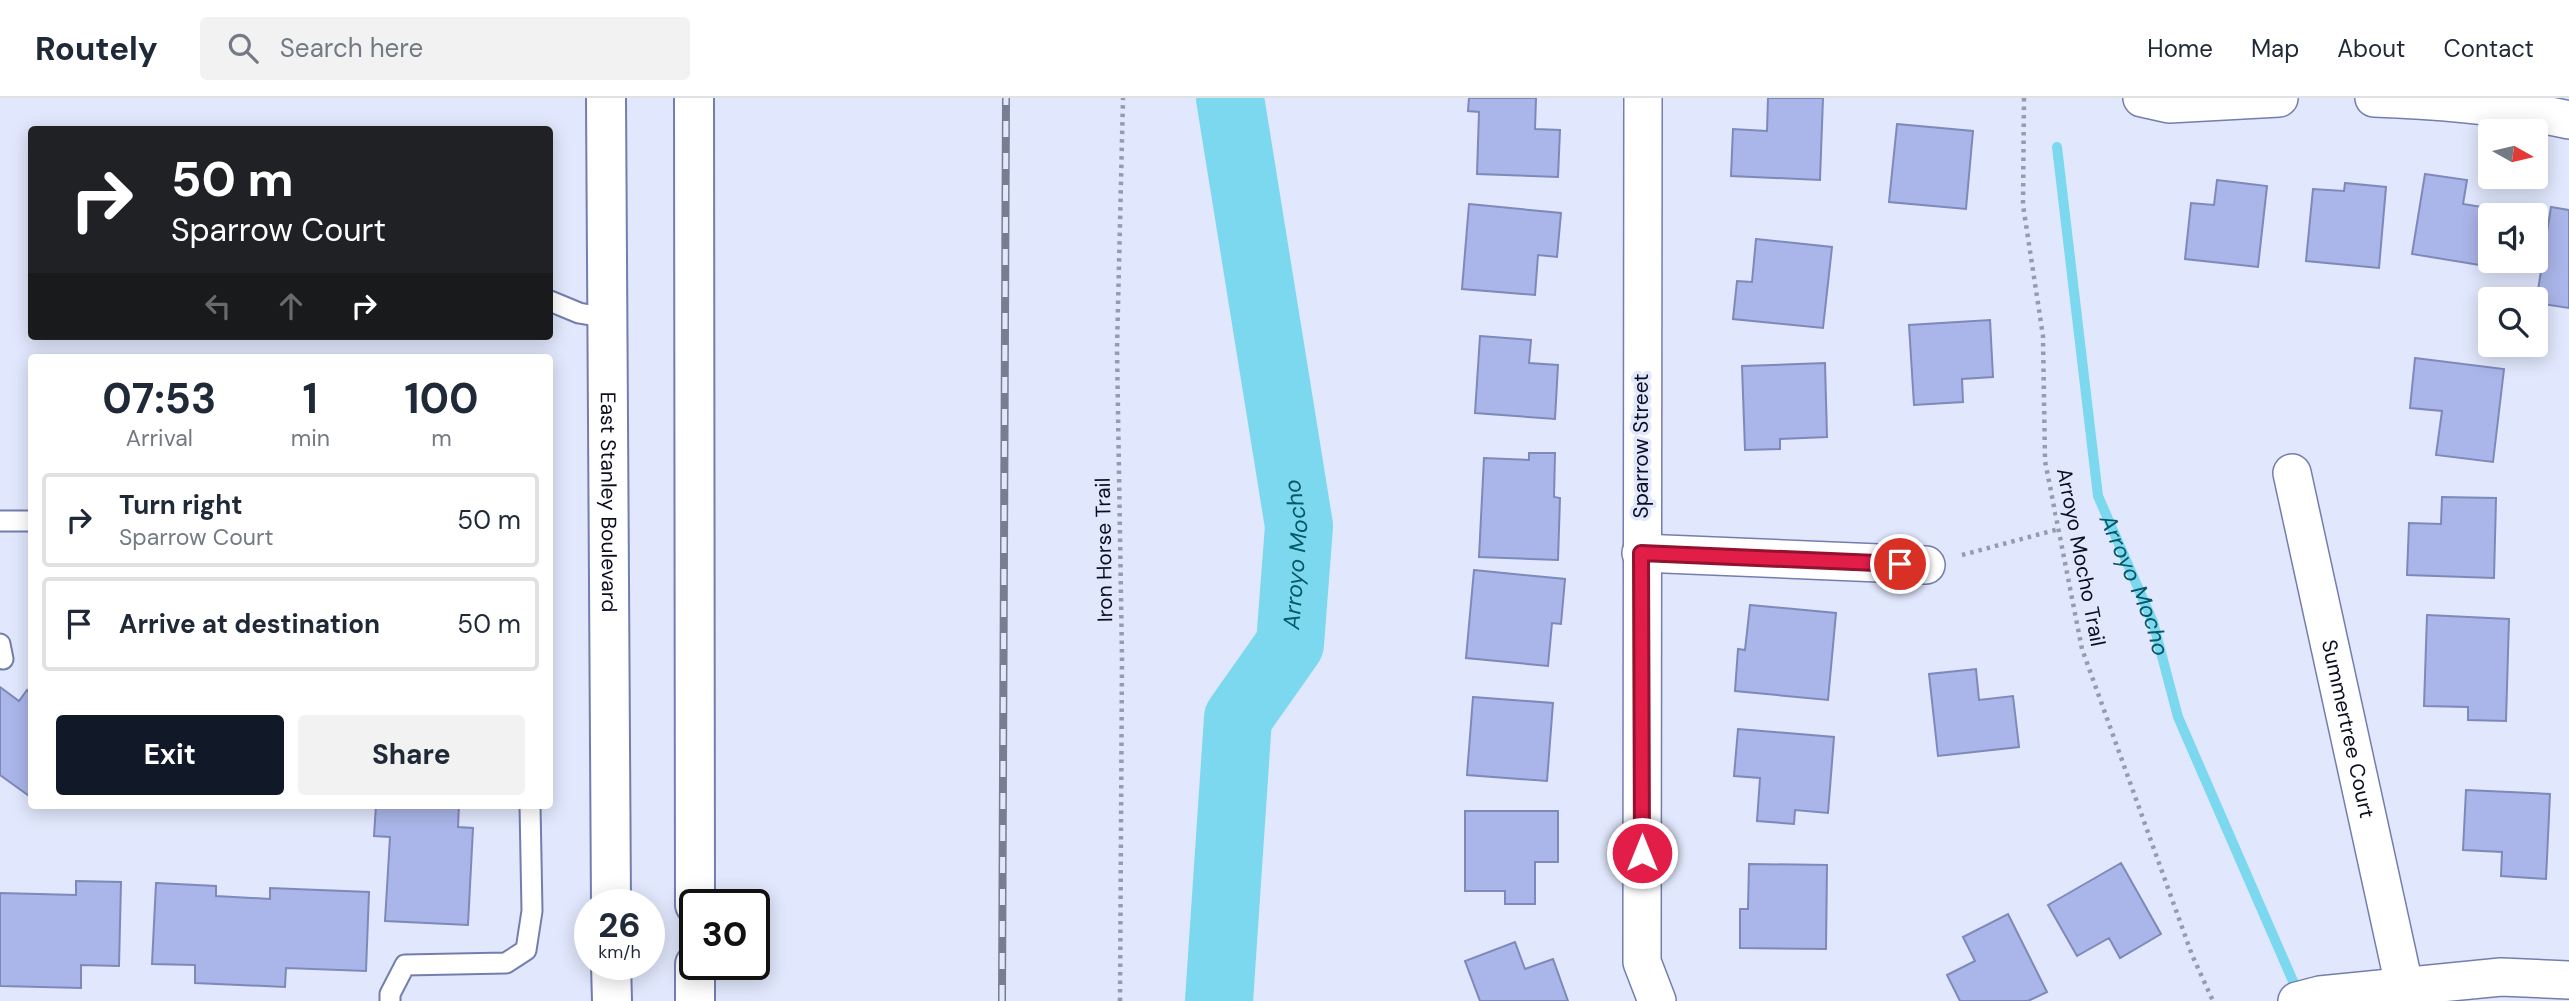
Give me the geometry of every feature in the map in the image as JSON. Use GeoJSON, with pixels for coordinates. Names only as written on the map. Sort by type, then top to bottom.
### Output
{"type":"FeatureCollection","features":[{"type":"Feature","properties":{"kind":"main road","name":"East Stanley Boulevard"},"geometry":{"type":"LineString","coordinates":[[606,98],[611,889]]}},
{"type":"Feature","properties":{"kind":"main road"},"geometry":{"type":"LineString","coordinates":[[694,98],[695,889]]}},
{"type":"Feature","properties":{"kind":"main road"},"geometry":{"type":"LineString","coordinates":[[611,980],[612,1001]]}},
{"type":"Feature","properties":{"kind":"main road"},"geometry":{"type":"LineString","coordinates":[[695,980],[695,1001]]}},
{"type":"Feature","properties":{"kind":"street","name":"Sparrow Street"},"geometry":{"type":"LineString","coordinates":[[1643,98],[1642,962],[1657,1001]]}},
{"type":"Feature","properties":{"kind":"street"},"geometry":{"type":"LineString","coordinates":[[2142,98],[2169,104],[2278,98]]}},
{"type":"Feature","properties":{"kind":"street"},"geometry":{"type":"LineString","coordinates":[[2374,98],[2424,99],[2539,114],[2569,121]]}},
{"type":"Feature","properties":{"kind":"street","name":"Summertree Court"},"geometry":{"type":"LineString","coordinates":[[2292,473],[2404,985]]}},
{"type":"Feature","properties":{"kind":"street"},"geometry":{"type":"LineString","coordinates":[[1641,553],[1926,565]]}},
{"type":"Feature","properties":{"kind":"street"},"geometry":{"type":"LineString","coordinates":[[2297,1001],[2320,995],[2501,976],[2569,980]]}},
{"type":"Feature","properties":{"kind":"lane"},"geometry":{"type":"LineString","coordinates":[[553,302],[579,313],[607,318]]}},
{"type":"Feature","properties":{"kind":"lane"},"geometry":{"type":"LineString","coordinates":[[0,521],[28,521]]}},
{"type":"Feature","properties":{"kind":"lane"},"geometry":{"type":"LineString","coordinates":[[390,1001],[390,993],[404,965],[506,963],[526,950],[532,911],[530,809]]}},
{"type":"Feature","properties":{"kind":"path","name":"Iron Horse Trail"},"geometry":{"type":"LineString","coordinates":[[1120,1001],[1122,658],[1117,349],[1123,98]]}},
{"type":"Feature","properties":{"kind":"path","name":"Arroyo Mocho Trail"},"geometry":{"type":"LineString","coordinates":[[2024,98],[2023,205],[2043,336],[2045,461],[2082,649],[2192,955],[2213,1001]]}},
{"type":"Feature","properties":{"kind":"path"},"geometry":{"type":"LineString","coordinates":[[1926,565],[2059,529]]}},
{"type":"Feature","properties":{"kind":"building"},"geometry":{"type":"Polygon","coordinates":[[[1469,98],[1536,98],[1535,129],[1560,130],[1558,177],[1477,174],[1479,112],[1468,111],[1469,98]]]}},
{"type":"Feature","properties":{"kind":"building"},"geometry":{"type":"Polygon","coordinates":[[[1768,98],[1823,98],[1820,180],[1731,176],[1733,129],[1767,131],[1768,98]]]}},
{"type":"Feature","properties":{"kind":"building"},"geometry":{"type":"Polygon","coordinates":[[[1897,124],[1973,131],[1966,209],[1889,202],[1897,124]]]}},
{"type":"Feature","properties":{"kind":"building"},"geometry":{"type":"Polygon","coordinates":[[[2425,174],[2467,180],[2463,204],[2478,206],[2478,265],[2412,254],[2425,174]]]}},
{"type":"Feature","properties":{"kind":"building"},"geometry":{"type":"Polygon","coordinates":[[[2217,180],[2267,186],[2258,267],[2185,259],[2191,203],[2214,205],[2217,180]]]}},
{"type":"Feature","properties":{"kind":"building"},"geometry":{"type":"Polygon","coordinates":[[[2345,183],[2386,187],[2379,268],[2306,261],[2313,189],[2344,191],[2345,183]]]}},
{"type":"Feature","properties":{"kind":"building"},"geometry":{"type":"Polygon","coordinates":[[[1469,204],[1561,213],[1557,257],[1538,255],[1535,295],[1462,289],[1469,204]]]}},
{"type":"Feature","properties":{"kind":"building"},"geometry":{"type":"Polygon","coordinates":[[[2551,207],[2569,210],[2569,308],[2548,305],[2548,287],[2538,287],[2541,273],[2548,273],[2548,226],[2551,207]]]}},
{"type":"Feature","properties":{"kind":"building"},"geometry":{"type":"Polygon","coordinates":[[[1756,239],[1832,247],[1823,328],[1733,319],[1737,281],[1752,282],[1756,239]]]}},
{"type":"Feature","properties":{"kind":"building"},"geometry":{"type":"Polygon","coordinates":[[[1990,320],[1993,377],[1962,379],[1963,402],[1914,405],[1909,325],[1990,320]]]}},
{"type":"Feature","properties":{"kind":"building"},"geometry":{"type":"Polygon","coordinates":[[[1480,336],[1531,340],[1529,363],[1558,365],[1555,419],[1475,413],[1480,336]]]}},
{"type":"Feature","properties":{"kind":"building"},"geometry":{"type":"Polygon","coordinates":[[[2415,358],[2504,369],[2493,462],[2436,455],[2442,411],[2410,408],[2415,358]]]}},
{"type":"Feature","properties":{"kind":"building"},"geometry":{"type":"Polygon","coordinates":[[[1825,363],[1827,437],[1780,439],[1780,449],[1745,450],[1742,366],[1825,363]]]}},
{"type":"Feature","properties":{"kind":"building"},"geometry":{"type":"Polygon","coordinates":[[[1529,453],[1555,453],[1554,497],[1560,498],[1558,560],[1479,557],[1484,458],[1529,460],[1529,453]]]}},
{"type":"Feature","properties":{"kind":"building"},"geometry":{"type":"Polygon","coordinates":[[[2442,497],[2496,498],[2494,578],[2407,575],[2409,523],[2441,524],[2442,497]]]}},
{"type":"Feature","properties":{"kind":"building"},"geometry":{"type":"Polygon","coordinates":[[[1474,570],[1565,579],[1561,624],[1552,623],[1548,666],[1466,658],[1474,570]]]}},
{"type":"Feature","properties":{"kind":"building"},"geometry":{"type":"Polygon","coordinates":[[[1750,605],[1836,613],[1828,700],[1735,691],[1738,649],[1745,650],[1750,605]]]}},
{"type":"Feature","properties":{"kind":"building"},"geometry":{"type":"Polygon","coordinates":[[[2427,615],[2509,619],[2506,721],[2468,720],[2468,707],[2424,706],[2427,615]]]}},
{"type":"Feature","properties":{"kind":"building"},"geometry":{"type":"Polygon","coordinates":[[[1976,669],[1979,700],[2013,696],[2019,747],[1938,756],[1929,674],[1976,669]]]}},
{"type":"Feature","properties":{"kind":"building"},"geometry":{"type":"Polygon","coordinates":[[[0,687],[19,701],[27,690],[28,795],[0,775],[0,687]]]}},
{"type":"Feature","properties":{"kind":"building"},"geometry":{"type":"Polygon","coordinates":[[[1473,697],[1553,703],[1547,781],[1467,775],[1473,697]]]}},
{"type":"Feature","properties":{"kind":"building"},"geometry":{"type":"Polygon","coordinates":[[[1738,729],[1834,737],[1828,813],[1795,810],[1794,824],[1757,821],[1760,778],[1734,776],[1738,729]]]}},
{"type":"Feature","properties":{"kind":"building"},"geometry":{"type":"Polygon","coordinates":[[[2466,790],[2550,794],[2546,879],[2501,876],[2502,852],[2463,850],[2466,790]]]}},
{"type":"Feature","properties":{"kind":"building"},"geometry":{"type":"Polygon","coordinates":[[[376,809],[459,809],[458,827],[473,828],[468,925],[385,921],[390,837],[374,836],[376,809]]]}},
{"type":"Feature","properties":{"kind":"building"},"geometry":{"type":"Polygon","coordinates":[[[1465,811],[1558,811],[1558,862],[1535,862],[1535,904],[1505,904],[1505,891],[1465,891],[1465,811]]]}},
{"type":"Feature","properties":{"kind":"building"},"geometry":{"type":"Polygon","coordinates":[[[2121,863],[2161,934],[2120,958],[2109,938],[2077,956],[2048,905],[2121,863]]]}},
{"type":"Feature","properties":{"kind":"building"},"geometry":{"type":"Polygon","coordinates":[[[1749,864],[1827,865],[1826,949],[1740,948],[1740,909],[1748,909],[1749,864]]]}},
{"type":"Feature","properties":{"kind":"building"},"geometry":{"type":"Polygon","coordinates":[[[76,881],[121,882],[119,966],[81,965],[81,988],[0,986],[0,893],[76,895],[76,881]]]}},
{"type":"Feature","properties":{"kind":"building"},"geometry":{"type":"Polygon","coordinates":[[[156,883],[216,886],[216,896],[270,899],[270,888],[369,892],[366,971],[286,968],[285,987],[195,983],[195,965],[152,964],[156,883]]]}},
{"type":"Feature","properties":{"kind":"building"},"geometry":{"type":"Polygon","coordinates":[[[2008,914],[2047,992],[2028,1001],[1960,1001],[1947,975],[1975,961],[1963,937],[2008,914]]]}},
{"type":"Feature","properties":{"kind":"building"},"geometry":{"type":"Polygon","coordinates":[[[1515,942],[1525,969],[1553,959],[1568,1001],[1480,1001],[1465,961],[1515,942]]]}},
{"type":"Feature","properties":{"kind":"waterway","name":"Arroyo Mocho"},"geometry":{"type":"LineString","coordinates":[[1219,1001],[1238,718],[1290,644],[1299,526],[1230,98]]}},
{"type":"Feature","properties":{"kind":"waterway","name":"Arroyo Mocho"},"geometry":{"type":"LineString","coordinates":[[2057,147],[2098,496],[2153,622],[2178,717],[2299,995]]}},
{"type":"Feature","properties":{"kind":"railway"},"geometry":{"type":"LineString","coordinates":[[1002,1001],[1006,98]]}},
{"type":"Feature","properties":{"kind":"route"},"geometry":{"type":"LineString","coordinates":[[1642,853],[1641,553],[1900,564]]}}]}
